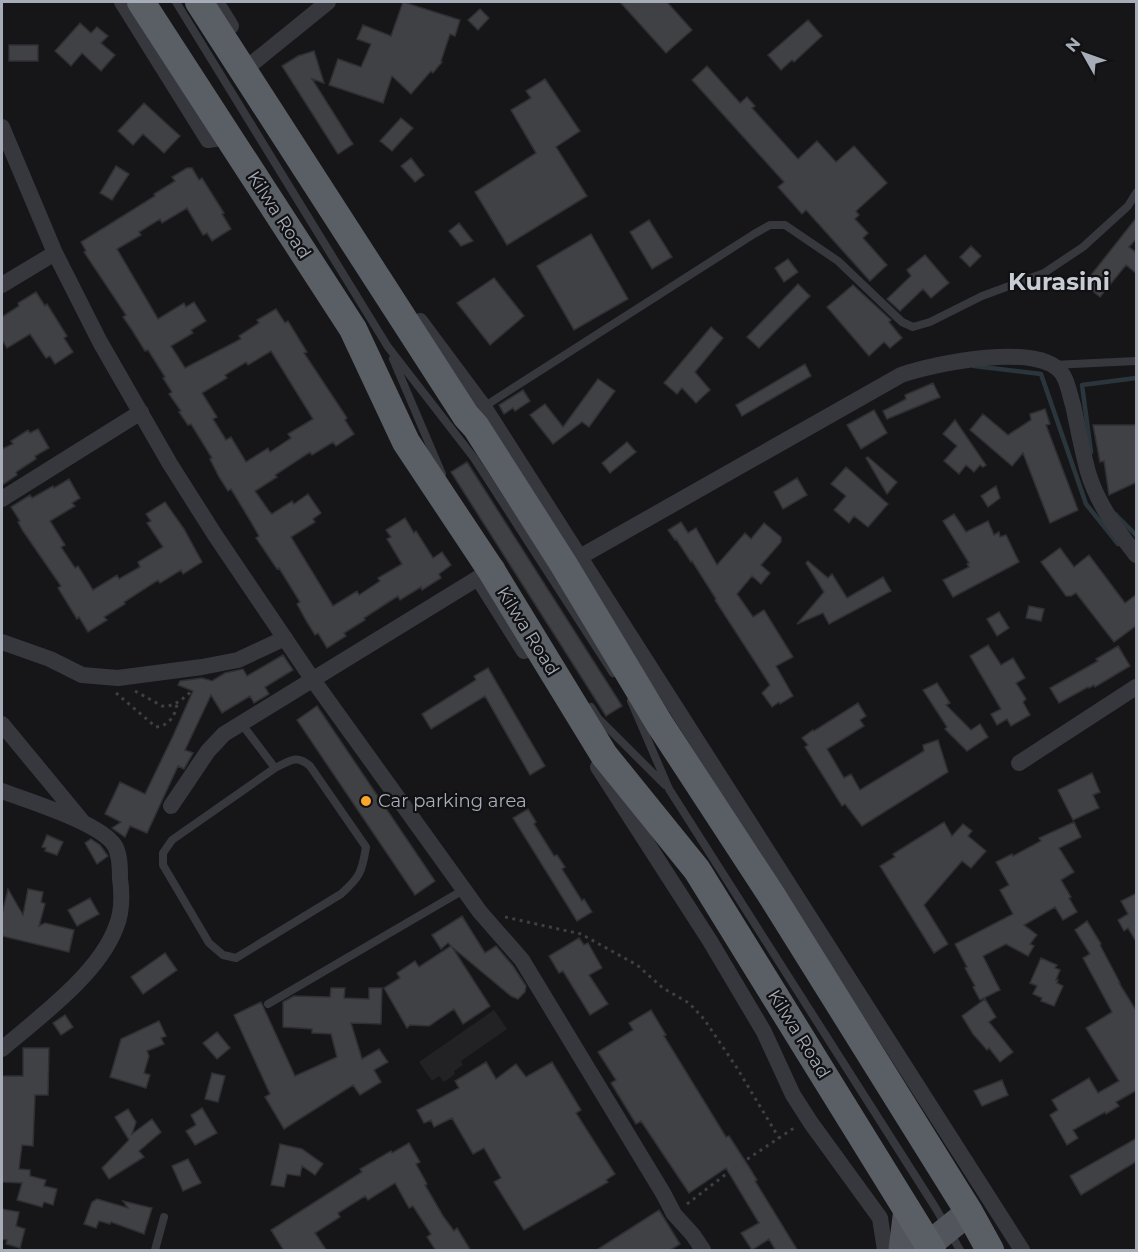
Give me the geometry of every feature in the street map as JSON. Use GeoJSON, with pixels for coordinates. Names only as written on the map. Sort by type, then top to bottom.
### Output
{"type":"FeatureCollection","features":[{"type":"Feature","properties":{"kind":"highway","name":"Kilwa Road"},"geometry":{"type":"LineString","coordinates":[[141,2],[353,329],[406,442],[494,569],[604,755],[697,870],[907,1209],[951,1243]]}},
{"type":"Feature","properties":{"kind":"highway"},"geometry":{"type":"LineString","coordinates":[[199,2],[248,66],[475,411],[476,427],[572,561],[659,723],[772,896],[951,1243]]}},
{"type":"Feature","properties":{"kind":"street"},"geometry":{"type":"LineString","coordinates":[[122,2],[208,140],[228,137]]}},
{"type":"Feature","properties":{"kind":"street"},"geometry":{"type":"LineString","coordinates":[[216,2],[248,66],[328,2]]}},
{"type":"Feature","properties":{"kind":"street"},"geometry":{"type":"LineString","coordinates":[[2,127],[55,253],[100,342],[170,464],[215,535],[314,680],[466,889],[480,912],[522,960],[674,1214],[693,1235],[703,1251]]}},
{"type":"Feature","properties":{"kind":"street"},"geometry":{"type":"LineString","coordinates":[[2,285],[55,253]]}},
{"type":"Feature","properties":{"kind":"street"},"geometry":{"type":"LineString","coordinates":[[1022,1251],[572,561],[901,375],[926,366],[980,359],[1022,357],[1039,358],[1063,374],[1070,392],[1089,474],[1102,506],[1137,555]]}},
{"type":"Feature","properties":{"kind":"street"},"geometry":{"type":"LineString","coordinates":[[2,499],[141,412]]}},
{"type":"Feature","properties":{"kind":"street"},"geometry":{"type":"LineString","coordinates":[[171,806],[208,751],[224,734],[494,569],[764,1032],[794,1095],[880,1218],[885,1251]]}},
{"type":"Feature","properties":{"kind":"street"},"geometry":{"type":"LineString","coordinates":[[2,642],[50,659],[82,675],[118,678],[238,660],[285,638]]}},
{"type":"Feature","properties":{"kind":"street"},"geometry":{"type":"LineString","coordinates":[[1019,763],[1137,687]]}},
{"type":"Feature","properties":{"kind":"street"},"geometry":{"type":"LineString","coordinates":[[2,724],[82,822]]}},
{"type":"Feature","properties":{"kind":"street"},"geometry":{"type":"LineString","coordinates":[[2,791],[82,822],[115,846],[119,860],[122,893],[116,927],[98,959],[54,1006],[2,1049]]}},
{"type":"Feature","properties":{"kind":"lane"},"geometry":{"type":"LineString","coordinates":[[176,2],[388,347],[474,458],[617,680]]}},
{"type":"Feature","properties":{"kind":"lane"},"geometry":{"type":"LineString","coordinates":[[475,411],[770,225],[785,225],[838,261],[902,322],[913,327],[930,322],[982,296],[1044,273],[1083,247],[1128,206],[1137,193]]}},
{"type":"Feature","properties":{"kind":"lane"},"geometry":{"type":"LineString","coordinates":[[388,347],[440,469],[450,486]]}},
{"type":"Feature","properties":{"kind":"lane"},"geometry":{"type":"LineString","coordinates":[[1052,365],[1137,360]]}},
{"type":"Feature","properties":{"kind":"lane"},"geometry":{"type":"LineString","coordinates":[[624,690],[669,789],[951,1243]]}},
{"type":"Feature","properties":{"kind":"lane"},"geometry":{"type":"LineString","coordinates":[[586,699],[598,718],[669,789]]}},
{"type":"Feature","properties":{"kind":"lane"},"geometry":{"type":"LineString","coordinates":[[242,723],[275,768]]}},
{"type":"Feature","properties":{"kind":"lane"},"geometry":{"type":"LineString","coordinates":[[295,759],[302,760],[310,766],[366,847],[363,866],[356,880],[341,894],[236,958],[223,955],[209,943],[163,865],[163,854],[172,840],[275,768],[295,759]]}},
{"type":"Feature","properties":{"kind":"lane"},"geometry":{"type":"LineString","coordinates":[[268,1004],[466,889]]}},
{"type":"Feature","properties":{"kind":"lane"},"geometry":{"type":"LineString","coordinates":[[155,1251],[164,1216]]}},
{"type":"Feature","properties":{"kind":"path"},"geometry":{"type":"LineString","coordinates":[[128,688],[162,706],[172,706],[192,691]]}},
{"type":"Feature","properties":{"kind":"path"},"geometry":{"type":"LineString","coordinates":[[122,698],[156,727],[169,722],[177,703]]}},
{"type":"Feature","properties":{"kind":"path"},"geometry":{"type":"LineString","coordinates":[[480,912],[581,934],[636,965],[663,988],[689,1003],[704,1019],[737,1068],[779,1138]]}},
{"type":"Feature","properties":{"kind":"path"},"geometry":{"type":"LineString","coordinates":[[674,1214],[734,1168],[792,1131],[807,1116]]}},
{"type":"Feature","properties":{"kind":"shaded area"},"geometry":{"type":"Polygon","coordinates":[[[494,1010],[507,1029],[461,1061],[463,1065],[444,1082],[439,1076],[432,1081],[419,1062],[494,1010]]]}},
{"type":"Feature","properties":{"kind":"building"},"geometry":{"type":"Polygon","coordinates":[[[403,2],[460,20],[455,36],[450,34],[442,62],[433,73],[431,71],[411,94],[392,76],[383,103],[329,85],[338,59],[361,67],[371,44],[357,39],[363,25],[391,36],[403,2]]]}},
{"type":"Feature","properties":{"kind":"building"},"geometry":{"type":"Polygon","coordinates":[[[620,2],[667,2],[692,30],[666,53],[620,2]]]}},
{"type":"Feature","properties":{"kind":"building"},"geometry":{"type":"Polygon","coordinates":[[[480,9],[489,18],[478,30],[468,20],[480,9]]]}},
{"type":"Feature","properties":{"kind":"building"},"geometry":{"type":"Polygon","coordinates":[[[808,20],[822,36],[794,62],[792,60],[781,70],[768,55],[808,20]]]}},
{"type":"Feature","properties":{"kind":"building"},"geometry":{"type":"Polygon","coordinates":[[[80,23],[91,33],[97,27],[108,36],[101,43],[115,55],[101,71],[82,53],[71,66],[55,51],[80,23]]]}},
{"type":"Feature","properties":{"kind":"building"},"geometry":{"type":"Polygon","coordinates":[[[9,45],[38,45],[38,61],[9,61],[9,45]]]}},
{"type":"Feature","properties":{"kind":"building"},"geometry":{"type":"Polygon","coordinates":[[[314,51],[324,83],[312,79],[353,144],[338,154],[282,66],[298,56],[314,51]]]}},
{"type":"Feature","properties":{"kind":"building"},"geometry":{"type":"Polygon","coordinates":[[[707,66],[740,103],[747,97],[755,106],[752,108],[798,159],[817,141],[836,162],[854,146],[887,183],[856,211],[859,215],[855,219],[868,233],[863,238],[887,265],[870,281],[806,210],[802,214],[778,187],[784,182],[692,80],[707,66]]]}},
{"type":"Feature","properties":{"kind":"building"},"geometry":{"type":"Polygon","coordinates":[[[545,79],[580,131],[556,147],[587,196],[507,245],[475,192],[536,153],[511,110],[531,98],[526,91],[545,79]]]}},
{"type":"Feature","properties":{"kind":"building"},"geometry":{"type":"Polygon","coordinates":[[[144,103],[180,136],[164,153],[143,134],[133,145],[118,131],[144,103]]]}},
{"type":"Feature","properties":{"kind":"building"},"geometry":{"type":"Polygon","coordinates":[[[401,118],[413,128],[392,151],[380,141],[401,118]]]}},
{"type":"Feature","properties":{"kind":"building"},"geometry":{"type":"Polygon","coordinates":[[[411,158],[424,175],[415,182],[401,166],[411,158]]]}},
{"type":"Feature","properties":{"kind":"building"},"geometry":{"type":"Polygon","coordinates":[[[116,166],[129,174],[112,200],[100,193],[116,166]]]}},
{"type":"Feature","properties":{"kind":"building"},"geometry":{"type":"Polygon","coordinates":[[[187,168],[192,168],[199,180],[202,178],[224,213],[222,214],[231,229],[212,241],[207,233],[203,235],[187,208],[162,223],[160,219],[139,232],[141,235],[117,249],[158,319],[184,303],[186,307],[194,302],[206,321],[191,330],[193,333],[171,346],[185,368],[241,339],[239,336],[259,323],[257,320],[276,309],[285,323],[288,321],[307,352],[304,353],[347,418],[345,420],[354,434],[336,446],[333,442],[312,455],[310,452],[255,491],[272,514],[292,501],[294,504],[308,494],[321,513],[313,519],[315,522],[291,537],[333,606],[357,591],[359,595],[380,581],[378,578],[402,564],[387,539],[391,537],[386,530],[405,518],[433,558],[442,552],[451,565],[439,574],[441,578],[400,600],[398,596],[364,618],[365,620],[344,633],[346,636],[327,648],[318,633],[315,635],[307,622],[297,604],[300,602],[279,568],[277,569],[256,538],[259,536],[231,489],[228,491],[219,477],[210,459],[212,458],[191,424],[188,425],[179,412],[181,411],[169,394],[172,392],[163,378],[165,377],[148,350],[145,351],[123,317],[126,315],[84,252],[86,251],[81,242],[155,196],[154,194],[175,181],[172,177],[187,168]],[[271,351],[248,365],[246,362],[225,375],[227,378],[202,393],[217,417],[213,419],[226,440],[231,437],[246,462],[268,448],[270,452],[291,438],[288,434],[313,419],[271,351]]]}},
{"type":"Feature","properties":{"kind":"building"},"geometry":{"type":"Polygon","coordinates":[[[1137,217],[1137,238],[1129,247],[1137,253],[1137,274],[1126,265],[1100,297],[1084,284],[1137,217]]]}},
{"type":"Feature","properties":{"kind":"building"},"geometry":{"type":"Polygon","coordinates":[[[649,220],[672,257],[652,269],[630,232],[649,220]]]}},
{"type":"Feature","properties":{"kind":"building"},"geometry":{"type":"Polygon","coordinates":[[[459,223],[473,241],[461,246],[449,231],[459,223]]]}},
{"type":"Feature","properties":{"kind":"building"},"geometry":{"type":"Polygon","coordinates":[[[591,234],[628,299],[574,330],[537,266],[591,234]]]}},
{"type":"Feature","properties":{"kind":"building"},"geometry":{"type":"Polygon","coordinates":[[[971,246],[981,256],[970,267],[960,257],[971,246]]]}},
{"type":"Feature","properties":{"kind":"building"},"geometry":{"type":"Polygon","coordinates":[[[925,255],[949,283],[931,298],[923,289],[900,311],[887,299],[911,276],[907,270],[925,255]]]}},
{"type":"Feature","properties":{"kind":"building"},"geometry":{"type":"Polygon","coordinates":[[[788,259],[798,272],[784,282],[775,268],[788,259]]]}},
{"type":"Feature","properties":{"kind":"building"},"geometry":{"type":"Polygon","coordinates":[[[494,278],[524,316],[490,345],[457,303],[494,278]]]}},
{"type":"Feature","properties":{"kind":"building"},"geometry":{"type":"Polygon","coordinates":[[[798,284],[810,296],[759,348],[747,337],[798,284]]]}},
{"type":"Feature","properties":{"kind":"building"},"geometry":{"type":"Polygon","coordinates":[[[853,285],[891,320],[889,322],[902,338],[890,348],[884,342],[869,356],[827,307],[853,285]]]}},
{"type":"Feature","properties":{"kind":"building"},"geometry":{"type":"Polygon","coordinates":[[[36,292],[45,306],[47,304],[67,336],[64,338],[73,352],[55,364],[50,356],[46,358],[30,334],[7,348],[2,340],[2,317],[19,306],[18,303],[36,292]]]}},
{"type":"Feature","properties":{"kind":"building"},"geometry":{"type":"Polygon","coordinates":[[[711,327],[723,338],[695,372],[710,390],[696,403],[682,388],[677,394],[664,383],[711,327]]]}},
{"type":"Feature","properties":{"kind":"building"},"geometry":{"type":"Polygon","coordinates":[[[805,364],[811,376],[742,416],[736,405],[805,364]]]}},
{"type":"Feature","properties":{"kind":"building"},"geometry":{"type":"Polygon","coordinates":[[[598,379],[615,391],[589,427],[582,422],[553,444],[530,415],[545,404],[563,427],[598,379]]]}},
{"type":"Feature","properties":{"kind":"building"},"geometry":{"type":"Polygon","coordinates":[[[933,383],[940,397],[887,419],[883,411],[906,399],[905,395],[933,383]]]}},
{"type":"Feature","properties":{"kind":"building"},"geometry":{"type":"Polygon","coordinates":[[[523,390],[530,401],[515,411],[513,408],[504,414],[499,405],[523,390]]]}},
{"type":"Feature","properties":{"kind":"building"},"geometry":{"type":"Polygon","coordinates":[[[1045,409],[1050,424],[1046,425],[1078,510],[1050,523],[1023,453],[1012,466],[970,430],[983,414],[1008,435],[1031,420],[1030,414],[1045,409]]]}},
{"type":"Feature","properties":{"kind":"building"},"geometry":{"type":"Polygon","coordinates":[[[874,410],[887,433],[861,449],[847,425],[874,410]]]}},
{"type":"Feature","properties":{"kind":"building"},"geometry":{"type":"Polygon","coordinates":[[[955,420],[986,465],[983,467],[980,465],[974,472],[966,465],[959,474],[944,461],[957,446],[943,434],[955,420]]]}},
{"type":"Feature","properties":{"kind":"building"},"geometry":{"type":"Polygon","coordinates":[[[1093,425],[1137,425],[1137,482],[1109,495],[1104,461],[1100,462],[1093,425]]]}},
{"type":"Feature","properties":{"kind":"building"},"geometry":{"type":"Polygon","coordinates":[[[38,429],[49,448],[35,456],[36,459],[16,472],[17,475],[2,485],[2,449],[13,444],[11,441],[28,430],[30,433],[38,429]]]}},
{"type":"Feature","properties":{"kind":"building"},"geometry":{"type":"Polygon","coordinates":[[[627,442],[636,452],[610,473],[602,463],[627,442]]]}},
{"type":"Feature","properties":{"kind":"building"},"geometry":{"type":"Polygon","coordinates":[[[868,457],[897,482],[887,494],[866,458],[868,457]]]}},
{"type":"Feature","properties":{"kind":"building"},"geometry":{"type":"Polygon","coordinates":[[[467,462],[622,706],[606,716],[451,472],[467,462]]]}},
{"type":"Feature","properties":{"kind":"building"},"geometry":{"type":"Polygon","coordinates":[[[846,467],[888,504],[868,527],[854,516],[849,523],[834,510],[846,496],[831,484],[846,467]]]}},
{"type":"Feature","properties":{"kind":"building"},"geometry":{"type":"Polygon","coordinates":[[[797,478],[807,495],[783,509],[774,492],[797,478]]]}},
{"type":"Feature","properties":{"kind":"building"},"geometry":{"type":"Polygon","coordinates":[[[69,479],[80,498],[72,503],[75,506],[50,521],[65,545],[61,547],[75,568],[78,566],[93,590],[117,575],[119,579],[140,567],[138,562],[163,547],[147,523],[151,521],[146,514],[165,502],[184,529],[202,562],[183,574],[181,570],[160,583],[158,580],[124,602],[125,604],[104,617],[107,620],[88,632],[79,617],[77,619],[58,588],[61,586],[23,531],[11,507],[30,495],[32,498],[69,479]]]}},
{"type":"Feature","properties":{"kind":"building"},"geometry":{"type":"Polygon","coordinates":[[[996,486],[1000,498],[988,507],[981,496],[996,486]]]}},
{"type":"Feature","properties":{"kind":"building"},"geometry":{"type":"Polygon","coordinates":[[[954,514],[966,532],[988,521],[994,535],[999,532],[1000,537],[1006,535],[1019,562],[953,597],[943,580],[969,567],[967,564],[969,563],[943,521],[954,514]]]}},
{"type":"Feature","properties":{"kind":"building"},"geometry":{"type":"Polygon","coordinates":[[[681,522],[688,533],[696,528],[717,565],[745,533],[751,539],[764,523],[781,537],[781,542],[761,565],[770,573],[761,584],[752,576],[737,594],[753,617],[764,610],[793,657],[776,666],[793,696],[780,704],[779,702],[772,707],[762,693],[770,685],[692,561],[668,530],[681,522]]]}},
{"type":"Feature","properties":{"kind":"building"},"geometry":{"type":"Polygon","coordinates":[[[1060,548],[1074,567],[1089,555],[1125,603],[1137,594],[1137,625],[1114,642],[1076,593],[1066,596],[1041,562],[1060,548]]]}},
{"type":"Feature","properties":{"kind":"building"},"geometry":{"type":"Polygon","coordinates":[[[808,561],[828,578],[832,574],[847,598],[883,577],[891,591],[829,624],[823,613],[797,624],[824,592],[806,563],[808,561]]]}},
{"type":"Feature","properties":{"kind":"building"},"geometry":{"type":"Polygon","coordinates":[[[1029,606],[1044,609],[1041,621],[1026,618],[1029,606]]]}},
{"type":"Feature","properties":{"kind":"building"},"geometry":{"type":"Polygon","coordinates":[[[999,612],[1009,628],[997,636],[987,619],[999,612]]]}},
{"type":"Feature","properties":{"kind":"building"},"geometry":{"type":"Polygon","coordinates":[[[988,645],[1001,665],[1013,658],[1025,678],[1016,683],[1026,699],[1023,702],[1030,715],[1011,726],[1007,719],[997,725],[991,714],[1001,709],[970,656],[988,645]]]}},
{"type":"Feature","properties":{"kind":"building"},"geometry":{"type":"Polygon","coordinates":[[[1118,646],[1130,666],[1095,687],[1094,685],[1088,687],[1059,703],[1050,688],[1098,661],[1096,659],[1118,646]]]}},
{"type":"Feature","properties":{"kind":"building"},"geometry":{"type":"Polygon","coordinates":[[[283,655],[293,670],[265,687],[269,694],[254,703],[250,696],[222,713],[211,695],[185,750],[193,753],[184,769],[178,766],[147,833],[130,826],[125,837],[112,828],[121,822],[105,814],[120,782],[145,794],[173,736],[193,691],[178,685],[180,681],[202,678],[212,681],[225,673],[243,669],[247,676],[283,655]]]}},
{"type":"Feature","properties":{"kind":"building"},"geometry":{"type":"Polygon","coordinates":[[[488,668],[545,766],[530,775],[485,696],[431,729],[422,714],[476,680],[474,676],[488,668]]]}},
{"type":"Feature","properties":{"kind":"building"},"geometry":{"type":"Polygon","coordinates":[[[937,683],[950,703],[946,705],[971,730],[980,724],[988,737],[967,751],[945,729],[947,727],[923,690],[937,683]]]}},
{"type":"Feature","properties":{"kind":"building"},"geometry":{"type":"Polygon","coordinates":[[[858,703],[866,716],[860,720],[864,726],[827,749],[844,778],[851,774],[860,790],[924,751],[923,745],[938,740],[948,772],[862,826],[845,804],[842,806],[805,747],[808,745],[802,738],[858,703]]]}},
{"type":"Feature","properties":{"kind":"building","name":"Car parking area"},"geometry":{"type":"Polygon","coordinates":[[[317,706],[435,881],[415,895],[297,720],[317,706]]]}},
{"type":"Feature","properties":{"kind":"building"},"geometry":{"type":"Polygon","coordinates":[[[1092,773],[1100,792],[1093,795],[1099,808],[1073,820],[1058,790],[1092,773]]]}},
{"type":"Feature","properties":{"kind":"building"},"geometry":{"type":"Polygon","coordinates":[[[528,809],[536,822],[534,824],[554,856],[557,855],[565,867],[562,869],[582,901],[584,899],[592,912],[577,921],[513,818],[528,809]]]}},
{"type":"Feature","properties":{"kind":"building"},"geometry":{"type":"Polygon","coordinates":[[[944,822],[952,836],[963,824],[972,831],[968,836],[986,851],[971,868],[962,861],[924,905],[948,944],[934,953],[880,866],[895,857],[893,854],[944,822]]]}},
{"type":"Feature","properties":{"kind":"building"},"geometry":{"type":"Polygon","coordinates":[[[1074,822],[1081,837],[1059,848],[1074,872],[1061,880],[1077,912],[1063,920],[1055,907],[1024,925],[1037,935],[1030,944],[1034,946],[1028,956],[1006,944],[983,956],[1000,990],[980,1000],[955,944],[1013,914],[1000,890],[1009,885],[996,862],[1012,854],[1013,856],[1041,841],[1039,838],[1074,822]]]}},
{"type":"Feature","properties":{"kind":"building"},"geometry":{"type":"Polygon","coordinates":[[[47,835],[63,842],[57,855],[45,851],[46,848],[42,847],[47,835]]]}},
{"type":"Feature","properties":{"kind":"building"},"geometry":{"type":"Polygon","coordinates":[[[91,839],[100,845],[108,856],[97,864],[85,843],[91,839]]]}},
{"type":"Feature","properties":{"kind":"building"},"geometry":{"type":"Polygon","coordinates":[[[8,889],[23,915],[28,889],[43,892],[41,902],[45,904],[39,926],[45,923],[74,930],[69,952],[2,936],[2,914],[8,889]]]}},
{"type":"Feature","properties":{"kind":"building"},"geometry":{"type":"Polygon","coordinates":[[[1137,893],[1137,943],[1128,928],[1124,931],[1118,920],[1128,914],[1121,901],[1137,893]]]}},
{"type":"Feature","properties":{"kind":"building"},"geometry":{"type":"Polygon","coordinates":[[[90,898],[99,914],[77,926],[68,910],[90,898]]]}},
{"type":"Feature","properties":{"kind":"building"},"geometry":{"type":"Polygon","coordinates":[[[462,916],[485,953],[496,946],[513,966],[526,986],[525,992],[518,999],[511,996],[452,947],[490,1006],[463,1024],[454,1009],[429,1026],[410,1025],[407,1028],[384,988],[400,978],[397,973],[415,961],[419,967],[451,946],[448,943],[441,949],[432,935],[462,916]]]}},
{"type":"Feature","properties":{"kind":"building"},"geometry":{"type":"Polygon","coordinates":[[[1087,921],[1101,944],[1119,983],[1137,1012],[1137,1090],[1116,1102],[1119,1106],[1073,1130],[1078,1138],[1067,1145],[1050,1115],[1058,1110],[1052,1100],[1089,1078],[1098,1093],[1119,1081],[1086,1028],[1112,1012],[1083,958],[1090,954],[1075,930],[1087,921]]]}},
{"type":"Feature","properties":{"kind":"building"},"geometry":{"type":"Polygon","coordinates":[[[579,938],[584,945],[588,943],[602,968],[589,975],[608,1004],[590,1015],[563,971],[559,973],[549,956],[579,938]]]}},
{"type":"Feature","properties":{"kind":"building"},"geometry":{"type":"Polygon","coordinates":[[[165,953],[177,970],[143,994],[131,977],[165,953]]]}},
{"type":"Feature","properties":{"kind":"building"},"geometry":{"type":"Polygon","coordinates":[[[1041,958],[1057,965],[1055,968],[1060,970],[1056,980],[1063,986],[1054,1006],[1041,1001],[1042,998],[1033,994],[1037,986],[1030,983],[1041,958]]]}},
{"type":"Feature","properties":{"kind":"building"},"geometry":{"type":"Polygon","coordinates":[[[331,988],[345,988],[344,998],[369,999],[369,988],[382,988],[381,1024],[351,1023],[362,1059],[379,1049],[388,1062],[374,1070],[381,1082],[360,1095],[353,1085],[284,1129],[265,1097],[270,1094],[234,1015],[261,1002],[295,1076],[337,1057],[331,1034],[312,1033],[312,1029],[283,1027],[283,1002],[294,996],[330,997],[331,988]]]}},
{"type":"Feature","properties":{"kind":"building"},"geometry":{"type":"Polygon","coordinates":[[[985,999],[996,1017],[989,1022],[1013,1052],[1000,1062],[973,1034],[962,1016],[985,999]]]}},
{"type":"Feature","properties":{"kind":"building"},"geometry":{"type":"Polygon","coordinates":[[[651,1010],[666,1035],[664,1036],[726,1137],[729,1136],[749,1167],[757,1180],[755,1181],[798,1251],[776,1251],[769,1239],[752,1250],[741,1233],[759,1223],[726,1168],[689,1193],[641,1121],[636,1124],[611,1083],[616,1080],[598,1052],[633,1030],[629,1023],[651,1010]]]}},
{"type":"Feature","properties":{"kind":"building"},"geometry":{"type":"Polygon","coordinates":[[[65,1015],[73,1027],[61,1035],[53,1023],[65,1015]]]}},
{"type":"Feature","properties":{"kind":"building"},"geometry":{"type":"Polygon","coordinates":[[[159,1021],[166,1036],[161,1038],[164,1044],[147,1051],[149,1056],[144,1073],[150,1075],[146,1088],[110,1077],[121,1039],[159,1021]]]}},
{"type":"Feature","properties":{"kind":"building"},"geometry":{"type":"Polygon","coordinates":[[[217,1032],[230,1048],[217,1059],[203,1043],[217,1032]]]}},
{"type":"Feature","properties":{"kind":"building"},"geometry":{"type":"Polygon","coordinates":[[[23,1048],[49,1048],[48,1095],[35,1095],[33,1146],[22,1145],[19,1169],[30,1170],[30,1176],[46,1180],[44,1186],[57,1189],[53,1205],[44,1202],[42,1207],[17,1200],[22,1183],[2,1182],[2,1076],[23,1076],[23,1048]]]}},
{"type":"Feature","properties":{"kind":"building"},"geometry":{"type":"Polygon","coordinates":[[[486,1062],[496,1079],[516,1064],[526,1077],[552,1062],[581,1110],[576,1113],[615,1174],[606,1180],[608,1182],[524,1230],[494,1182],[501,1178],[484,1148],[473,1154],[452,1118],[434,1127],[431,1120],[424,1123],[417,1110],[459,1088],[455,1081],[486,1062]]]}},
{"type":"Feature","properties":{"kind":"building"},"geometry":{"type":"Polygon","coordinates":[[[212,1073],[225,1076],[218,1102],[205,1099],[212,1073]]]}},
{"type":"Feature","properties":{"kind":"building"},"geometry":{"type":"Polygon","coordinates":[[[1002,1080],[1008,1095],[982,1106],[974,1091],[1002,1080]]]}},
{"type":"Feature","properties":{"kind":"building"},"geometry":{"type":"Polygon","coordinates":[[[202,1108],[217,1133],[195,1145],[186,1131],[196,1125],[191,1115],[202,1108]]]}},
{"type":"Feature","properties":{"kind":"building"},"geometry":{"type":"Polygon","coordinates":[[[128,1109],[136,1122],[132,1134],[152,1119],[161,1132],[139,1151],[144,1157],[109,1179],[102,1168],[129,1140],[115,1117],[128,1109]]]}},
{"type":"Feature","properties":{"kind":"building"},"geometry":{"type":"Polygon","coordinates":[[[1137,1138],[1137,1161],[1081,1195],[1070,1176],[1137,1138]]]}},
{"type":"Feature","properties":{"kind":"building"},"geometry":{"type":"Polygon","coordinates":[[[409,1143],[420,1162],[416,1164],[427,1184],[425,1185],[443,1216],[454,1231],[457,1228],[471,1251],[436,1251],[427,1237],[431,1234],[413,1206],[409,1208],[395,1183],[368,1200],[365,1196],[338,1213],[340,1217],[315,1233],[327,1251],[284,1251],[271,1230],[362,1172],[360,1169],[409,1143]]]}},
{"type":"Feature","properties":{"kind":"building"},"geometry":{"type":"Polygon","coordinates":[[[280,1144],[302,1149],[323,1164],[315,1175],[302,1166],[300,1176],[287,1174],[284,1187],[271,1185],[280,1144]]]}},
{"type":"Feature","properties":{"kind":"building"},"geometry":{"type":"Polygon","coordinates":[[[188,1159],[201,1183],[183,1191],[172,1166],[188,1159]]]}},
{"type":"Feature","properties":{"kind":"building"},"geometry":{"type":"Polygon","coordinates":[[[97,1199],[128,1208],[123,1201],[152,1208],[144,1234],[111,1222],[110,1224],[99,1221],[96,1228],[84,1224],[92,1202],[97,1199]]]}},
{"type":"Feature","properties":{"kind":"building"},"geometry":{"type":"Polygon","coordinates":[[[2,1209],[19,1212],[16,1226],[25,1229],[20,1248],[6,1244],[7,1240],[2,1239],[2,1209]]]}},
{"type":"Feature","properties":{"kind":"building"},"geometry":{"type":"Polygon","coordinates":[[[659,1210],[680,1244],[669,1251],[595,1251],[659,1210]]]}},
{"type":"Feature","properties":{"kind":"waterway"},"geometry":{"type":"LineString","coordinates":[[974,366],[1041,374],[1086,504],[1118,544]]}},
{"type":"Feature","properties":{"kind":"waterway"},"geometry":{"type":"LineString","coordinates":[[1091,452],[1082,385],[1136,378]]}},
{"type":"Feature","properties":{"kind":"waterway"},"geometry":{"type":"LineString","coordinates":[[1115,514],[1136,535]]}},
{"type":"Feature","properties":{"kind":"place","name":"Car parking area"},"geometry":{"type":"Point","coordinates":[366,801]}},
{"type":"Feature","properties":{"kind":"district","name":"Kurasini"},"geometry":{"type":"Point","coordinates":[1059,282]}}]}
